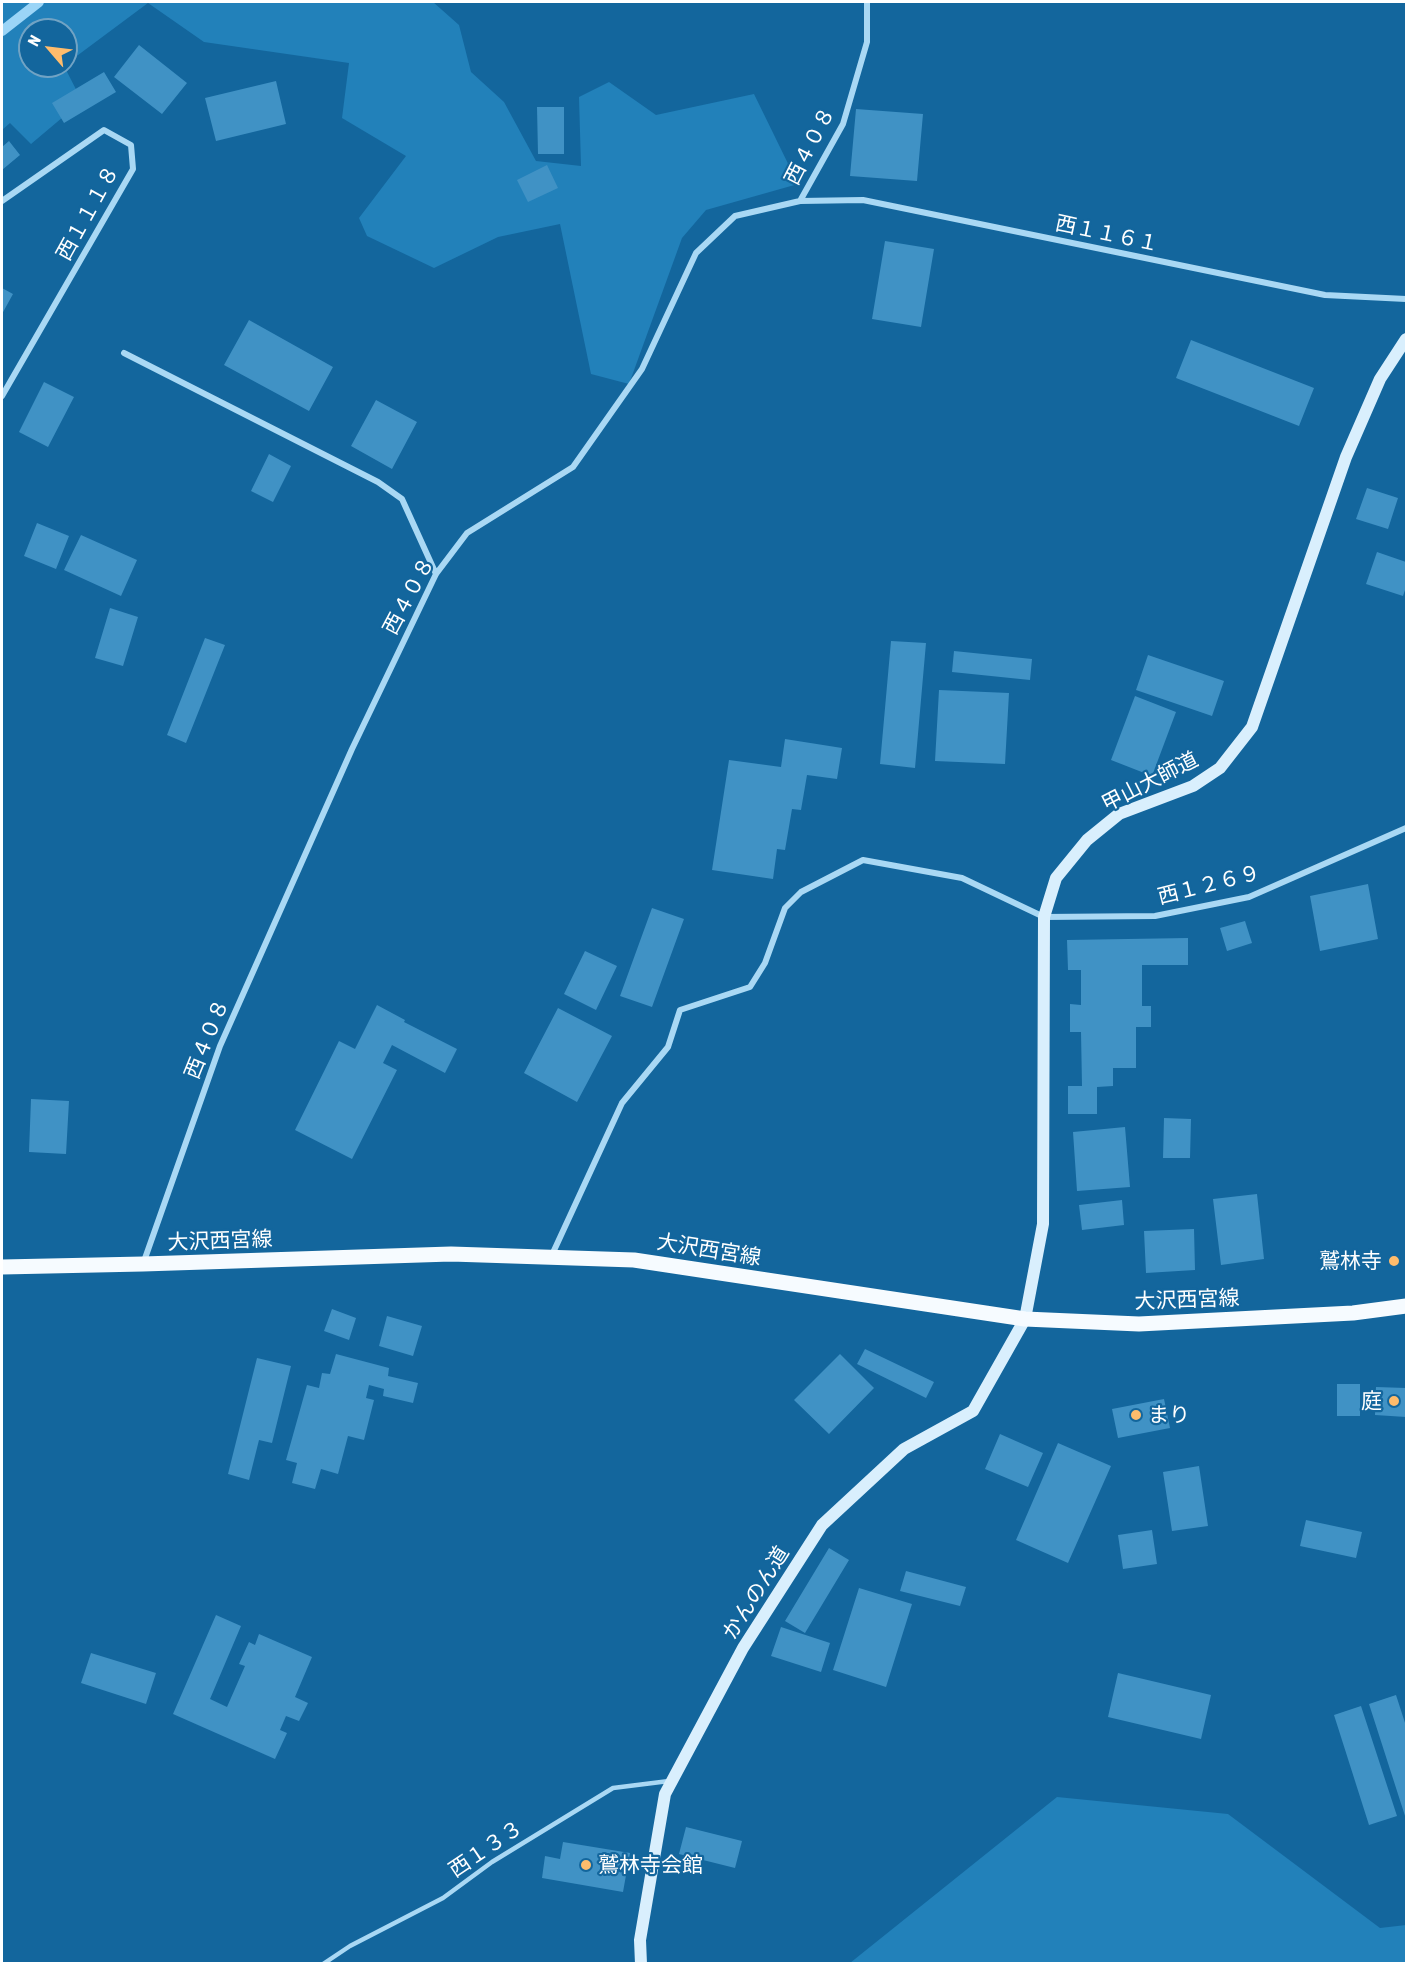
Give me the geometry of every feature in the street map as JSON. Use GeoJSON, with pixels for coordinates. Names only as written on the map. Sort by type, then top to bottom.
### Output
{"type":"FeatureCollection","features":[{"type":"Feature","properties":{"kind":"main road","name":"大沢西宮線"},"geometry":{"type":"LineString","coordinates":[[2,1267],[451,1254],[634,1260],[1025,1319],[1139,1324],[1353,1313],[1407,1306]]}},
{"type":"Feature","properties":{"kind":"street","name":"西４０８"},"geometry":{"type":"LineString","coordinates":[[143,1264],[220,1046],[352,748],[436,574],[467,533],[573,467],[642,369],[696,253],[735,216],[800,201],[843,124],[867,42],[867,2]]}},
{"type":"Feature","properties":{"kind":"street","name":"西１１１８"},"geometry":{"type":"LineString","coordinates":[[2,201],[104,130],[131,145],[133,169],[2,396]]}},
{"type":"Feature","properties":{"kind":"street","name":"西１１６１"},"geometry":{"type":"LineString","coordinates":[[800,201],[863,200],[1324,295],[1407,299]]}},
{"type":"Feature","properties":{"kind":"street","name":"甲山大師道"},"geometry":{"type":"LineString","coordinates":[[1025,1319],[1043,1224],[1044,917],[1056,878],[1087,840],[1119,814],[1193,786],[1220,768],[1252,727],[1346,457],[1380,379],[1407,339]]}},
{"type":"Feature","properties":{"kind":"street"},"geometry":{"type":"LineString","coordinates":[[124,353],[378,482],[402,499],[436,574]]}},
{"type":"Feature","properties":{"kind":"street","name":"西１２６９"},"geometry":{"type":"LineString","coordinates":[[1044,917],[1155,916],[1249,897],[1407,828]]}},
{"type":"Feature","properties":{"kind":"street"},"geometry":{"type":"LineString","coordinates":[[551,1257],[622,1103],[668,1047],[680,1010],[750,987],[765,963],[785,908],[801,892],[863,860],[962,878],[1044,917]]}},
{"type":"Feature","properties":{"kind":"street","name":"かんのん道"},"geometry":{"type":"LineString","coordinates":[[641,1964],[640,1940],[665,1794],[743,1648],[822,1525],[904,1449],[973,1411],[1025,1319]]}},
{"type":"Feature","properties":{"kind":"lane","name":"西１３３"},"geometry":{"type":"LineString","coordinates":[[323,1964],[350,1946],[443,1898],[492,1862],[613,1788],[672,1781]]}},
{"type":"Feature","properties":{"kind":"shaded area"},"geometry":{"type":"Polygon","coordinates":[[[2,2],[433,2],[459,25],[471,72],[504,102],[536,161],[581,166],[579,97],[609,82],[656,115],[754,94],[798,184],[706,210],[682,238],[629,384],[591,374],[560,224],[498,237],[434,268],[367,236],[359,218],[406,156],[342,118],[349,63],[204,42],[148,3],[78,55],[78,18],[18,18],[18,78],[70,78],[82,101],[31,144],[10,123],[2,130],[2,2]]]}},
{"type":"Feature","properties":{"kind":"shaded area"},"geometry":{"type":"Polygon","coordinates":[[[1057,1797],[1228,1814],[1380,1928],[1406,1925],[1406,1963],[850,1963],[1057,1797]]]}},
{"type":"Feature","properties":{"kind":"building"},"geometry":{"type":"Polygon","coordinates":[[[139,45],[187,83],[162,114],[114,77],[139,45]]]}},
{"type":"Feature","properties":{"kind":"building"},"geometry":{"type":"Polygon","coordinates":[[[104,72],[116,92],[64,123],[52,103],[104,72]]]}},
{"type":"Feature","properties":{"kind":"building"},"geometry":{"type":"Polygon","coordinates":[[[276,81],[286,124],[216,141],[205,98],[276,81]]]}},
{"type":"Feature","properties":{"kind":"building"},"geometry":{"type":"Polygon","coordinates":[[[537,107],[564,107],[564,154],[538,154],[537,107]]]}},
{"type":"Feature","properties":{"kind":"building"},"geometry":{"type":"Polygon","coordinates":[[[856,109],[923,114],[917,181],[850,176],[856,109]]]}},
{"type":"Feature","properties":{"kind":"building"},"geometry":{"type":"Polygon","coordinates":[[[9,141],[20,155],[2,170],[2,147],[9,141]]]}},
{"type":"Feature","properties":{"kind":"building"},"geometry":{"type":"Polygon","coordinates":[[[547,165],[558,188],[528,202],[517,180],[547,165]]]}},
{"type":"Feature","properties":{"kind":"building"},"geometry":{"type":"Polygon","coordinates":[[[885,241],[934,249],[921,327],[872,319],[885,241]]]}},
{"type":"Feature","properties":{"kind":"building"},"geometry":{"type":"Polygon","coordinates":[[[2,288],[13,294],[2,314],[2,288]]]}},
{"type":"Feature","properties":{"kind":"building"},"geometry":{"type":"Polygon","coordinates":[[[249,320],[333,367],[309,411],[224,365],[249,320]]]}},
{"type":"Feature","properties":{"kind":"building"},"geometry":{"type":"Polygon","coordinates":[[[1191,340],[1314,388],[1299,426],[1176,378],[1191,340]]]}},
{"type":"Feature","properties":{"kind":"building"},"geometry":{"type":"Polygon","coordinates":[[[44,382],[74,397],[48,447],[19,432],[44,382]]]}},
{"type":"Feature","properties":{"kind":"building"},"geometry":{"type":"Polygon","coordinates":[[[376,400],[417,422],[392,469],[351,446],[376,400]]]}},
{"type":"Feature","properties":{"kind":"building"},"geometry":{"type":"Polygon","coordinates":[[[269,454],[291,466],[273,502],[251,491],[269,454]]]}},
{"type":"Feature","properties":{"kind":"building"},"geometry":{"type":"Polygon","coordinates":[[[1367,488],[1398,498],[1388,529],[1356,519],[1367,488]]]}},
{"type":"Feature","properties":{"kind":"building"},"geometry":{"type":"Polygon","coordinates":[[[37,523],[69,536],[56,569],[24,556],[37,523]]]}},
{"type":"Feature","properties":{"kind":"building"},"geometry":{"type":"Polygon","coordinates":[[[81,535],[137,560],[121,596],[64,570],[81,535]]]}},
{"type":"Feature","properties":{"kind":"building"},"geometry":{"type":"Polygon","coordinates":[[[1377,552],[1406,562],[1406,587],[1403,596],[1366,584],[1377,552]]]}},
{"type":"Feature","properties":{"kind":"building"},"geometry":{"type":"Polygon","coordinates":[[[110,608],[138,617],[123,666],[95,658],[110,608]]]}},
{"type":"Feature","properties":{"kind":"building"},"geometry":{"type":"Polygon","coordinates":[[[205,638],[225,645],[186,743],[167,735],[205,638]]]}},
{"type":"Feature","properties":{"kind":"building"},"geometry":{"type":"Polygon","coordinates":[[[891,641],[926,643],[915,768],[880,764],[891,641]]]}},
{"type":"Feature","properties":{"kind":"building"},"geometry":{"type":"Polygon","coordinates":[[[954,651],[1032,659],[1030,680],[952,672],[954,651]]]}},
{"type":"Feature","properties":{"kind":"building"},"geometry":{"type":"Polygon","coordinates":[[[1148,655],[1224,681],[1212,716],[1136,690],[1148,655]]]}},
{"type":"Feature","properties":{"kind":"building"},"geometry":{"type":"Polygon","coordinates":[[[939,690],[1009,693],[1005,764],[935,761],[939,690]]]}},
{"type":"Feature","properties":{"kind":"building"},"geometry":{"type":"Polygon","coordinates":[[[1135,696],[1176,712],[1152,776],[1111,760],[1135,696]]]}},
{"type":"Feature","properties":{"kind":"building"},"geometry":{"type":"Polygon","coordinates":[[[785,739],[842,748],[837,779],[807,775],[801,810],[792,809],[785,850],[777,849],[773,879],[712,870],[729,760],[781,767],[785,739]]]}},
{"type":"Feature","properties":{"kind":"building"},"geometry":{"type":"Polygon","coordinates":[[[1368,884],[1378,939],[1320,951],[1310,896],[1368,884]]]}},
{"type":"Feature","properties":{"kind":"building"},"geometry":{"type":"Polygon","coordinates":[[[652,908],[684,919],[652,1007],[620,996],[652,908]]]}},
{"type":"Feature","properties":{"kind":"building"},"geometry":{"type":"Polygon","coordinates":[[[1245,921],[1252,943],[1227,951],[1220,928],[1245,921]]]}},
{"type":"Feature","properties":{"kind":"building"},"geometry":{"type":"Polygon","coordinates":[[[1188,938],[1188,965],[1142,965],[1142,1006],[1151,1006],[1151,1027],[1136,1027],[1136,1068],[1113,1068],[1113,1086],[1097,1087],[1097,1114],[1068,1114],[1068,1086],[1082,1086],[1081,1032],[1070,1032],[1070,1004],[1081,1005],[1081,970],[1068,970],[1067,940],[1188,938]]]}},
{"type":"Feature","properties":{"kind":"building"},"geometry":{"type":"Polygon","coordinates":[[[585,951],[617,966],[596,1010],[564,994],[585,951]]]}},
{"type":"Feature","properties":{"kind":"building"},"geometry":{"type":"Polygon","coordinates":[[[377,1005],[405,1020],[404,1022],[457,1049],[445,1073],[392,1045],[383,1063],[397,1070],[352,1159],[295,1130],[339,1041],[355,1049],[377,1005]]]}},
{"type":"Feature","properties":{"kind":"building"},"geometry":{"type":"Polygon","coordinates":[[[558,1008],[612,1036],[577,1102],[524,1073],[558,1008]]]}},
{"type":"Feature","properties":{"kind":"building"},"geometry":{"type":"Polygon","coordinates":[[[31,1099],[69,1101],[66,1154],[29,1152],[31,1099]]]}},
{"type":"Feature","properties":{"kind":"building"},"geometry":{"type":"Polygon","coordinates":[[[1164,1118],[1191,1119],[1190,1158],[1163,1158],[1164,1118]]]}},
{"type":"Feature","properties":{"kind":"building"},"geometry":{"type":"Polygon","coordinates":[[[1125,1127],[1130,1187],[1077,1191],[1073,1132],[1125,1127]]]}},
{"type":"Feature","properties":{"kind":"building"},"geometry":{"type":"Polygon","coordinates":[[[1257,1194],[1264,1259],[1221,1265],[1213,1199],[1257,1194]]]}},
{"type":"Feature","properties":{"kind":"building"},"geometry":{"type":"Polygon","coordinates":[[[1122,1200],[1124,1225],[1082,1230],[1079,1205],[1122,1200]]]}},
{"type":"Feature","properties":{"kind":"building"},"geometry":{"type":"Polygon","coordinates":[[[1194,1229],[1195,1270],[1146,1273],[1144,1231],[1194,1229]]]}},
{"type":"Feature","properties":{"kind":"building"},"geometry":{"type":"Polygon","coordinates":[[[332,1309],[356,1318],[349,1340],[324,1331],[332,1309]]]}},
{"type":"Feature","properties":{"kind":"building"},"geometry":{"type":"Polygon","coordinates":[[[387,1316],[422,1326],[413,1356],[379,1346],[387,1316]]]}},
{"type":"Feature","properties":{"kind":"building"},"geometry":{"type":"Polygon","coordinates":[[[865,1349],[934,1382],[926,1398],[857,1364],[865,1349]]]}},
{"type":"Feature","properties":{"kind":"building"},"geometry":{"type":"Polygon","coordinates":[[[336,1354],[389,1368],[388,1376],[418,1383],[413,1403],[383,1396],[384,1389],[369,1385],[366,1398],[374,1400],[364,1440],[348,1436],[338,1474],[321,1469],[315,1489],[292,1483],[297,1463],[286,1460],[307,1385],[319,1388],[322,1373],[330,1374],[336,1354]]]}},
{"type":"Feature","properties":{"kind":"building"},"geometry":{"type":"Polygon","coordinates":[[[840,1354],[874,1388],[829,1434],[794,1400],[840,1354]]]}},
{"type":"Feature","properties":{"kind":"building"},"geometry":{"type":"Polygon","coordinates":[[[257,1358],[291,1366],[272,1443],[259,1440],[249,1480],[228,1474],[257,1358]]]}},
{"type":"Feature","properties":{"kind":"building"},"geometry":{"type":"Polygon","coordinates":[[[1337,1384],[1360,1384],[1360,1416],[1337,1416],[1337,1384]]]}},
{"type":"Feature","properties":{"kind":"building"},"geometry":{"type":"Polygon","coordinates":[[[1376,1387],[1406,1388],[1406,1417],[1375,1415],[1376,1387]]]}},
{"type":"Feature","properties":{"kind":"building"},"geometry":{"type":"Polygon","coordinates":[[[1164,1399],[1170,1428],[1118,1438],[1112,1409],[1164,1399]]]}},
{"type":"Feature","properties":{"kind":"building"},"geometry":{"type":"Polygon","coordinates":[[[1000,1434],[1043,1453],[1028,1487],[985,1469],[1000,1434]]]}},
{"type":"Feature","properties":{"kind":"building"},"geometry":{"type":"Polygon","coordinates":[[[1058,1443],[1111,1466],[1068,1563],[1016,1540],[1058,1443]]]}},
{"type":"Feature","properties":{"kind":"building"},"geometry":{"type":"Polygon","coordinates":[[[1199,1466],[1208,1526],[1172,1531],[1163,1472],[1199,1466]]]}},
{"type":"Feature","properties":{"kind":"building"},"geometry":{"type":"Polygon","coordinates":[[[1306,1520],[1362,1532],[1356,1558],[1300,1546],[1306,1520]]]}},
{"type":"Feature","properties":{"kind":"building"},"geometry":{"type":"Polygon","coordinates":[[[1152,1530],[1157,1564],[1123,1569],[1118,1535],[1152,1530]]]}},
{"type":"Feature","properties":{"kind":"building"},"geometry":{"type":"Polygon","coordinates":[[[829,1548],[849,1560],[805,1633],[785,1621],[829,1548]]]}},
{"type":"Feature","properties":{"kind":"building"},"geometry":{"type":"Polygon","coordinates":[[[906,1571],[966,1587],[960,1606],[900,1591],[906,1571]]]}},
{"type":"Feature","properties":{"kind":"building"},"geometry":{"type":"Polygon","coordinates":[[[859,1588],[912,1604],[886,1687],[833,1670],[859,1588]]]}},
{"type":"Feature","properties":{"kind":"building"},"geometry":{"type":"Polygon","coordinates":[[[216,1615],[241,1626],[210,1699],[227,1707],[245,1666],[239,1664],[249,1642],[255,1645],[259,1634],[312,1657],[295,1697],[308,1703],[299,1721],[286,1716],[280,1730],[287,1733],[275,1759],[173,1714],[216,1615]]]}},
{"type":"Feature","properties":{"kind":"building"},"geometry":{"type":"Polygon","coordinates":[[[781,1627],[830,1643],[821,1672],[771,1656],[781,1627]]]}},
{"type":"Feature","properties":{"kind":"building"},"geometry":{"type":"Polygon","coordinates":[[[91,1653],[156,1673],[146,1704],[81,1683],[91,1653]]]}},
{"type":"Feature","properties":{"kind":"building"},"geometry":{"type":"Polygon","coordinates":[[[1118,1673],[1211,1695],[1201,1739],[1108,1717],[1118,1673]]]}},
{"type":"Feature","properties":{"kind":"building"},"geometry":{"type":"Polygon","coordinates":[[[1396,1695],[1406,1726],[1406,1819],[1369,1704],[1396,1695]]]}},
{"type":"Feature","properties":{"kind":"building"},"geometry":{"type":"Polygon","coordinates":[[[1361,1706],[1397,1816],[1369,1825],[1334,1715],[1361,1706]]]}},
{"type":"Feature","properties":{"kind":"building"},"geometry":{"type":"Polygon","coordinates":[[[686,1827],[742,1841],[735,1868],[679,1854],[686,1827]]]}},
{"type":"Feature","properties":{"kind":"building","name":"鷲林寺会館"},"geometry":{"type":"Polygon","coordinates":[[[563,1842],[630,1853],[623,1892],[542,1878],[545,1856],[560,1859],[563,1842]]]}},
{"type":"Feature","properties":{"kind":"waterway"},"geometry":{"type":"LineString","coordinates":[[2,31],[39,2]]}},
{"type":"Feature","properties":{"kind":"place","name":"鷲林寺"},"geometry":{"type":"Point","coordinates":[1394,1261]}},
{"type":"Feature","properties":{"kind":"place","name":"庭"},"geometry":{"type":"Point","coordinates":[1394,1401]}},
{"type":"Feature","properties":{"kind":"place","name":"まり"},"geometry":{"type":"Point","coordinates":[1136,1415]}},
{"type":"Feature","properties":{"kind":"place","name":"鷲林寺会館"},"geometry":{"type":"Point","coordinates":[586,1865]}}]}
